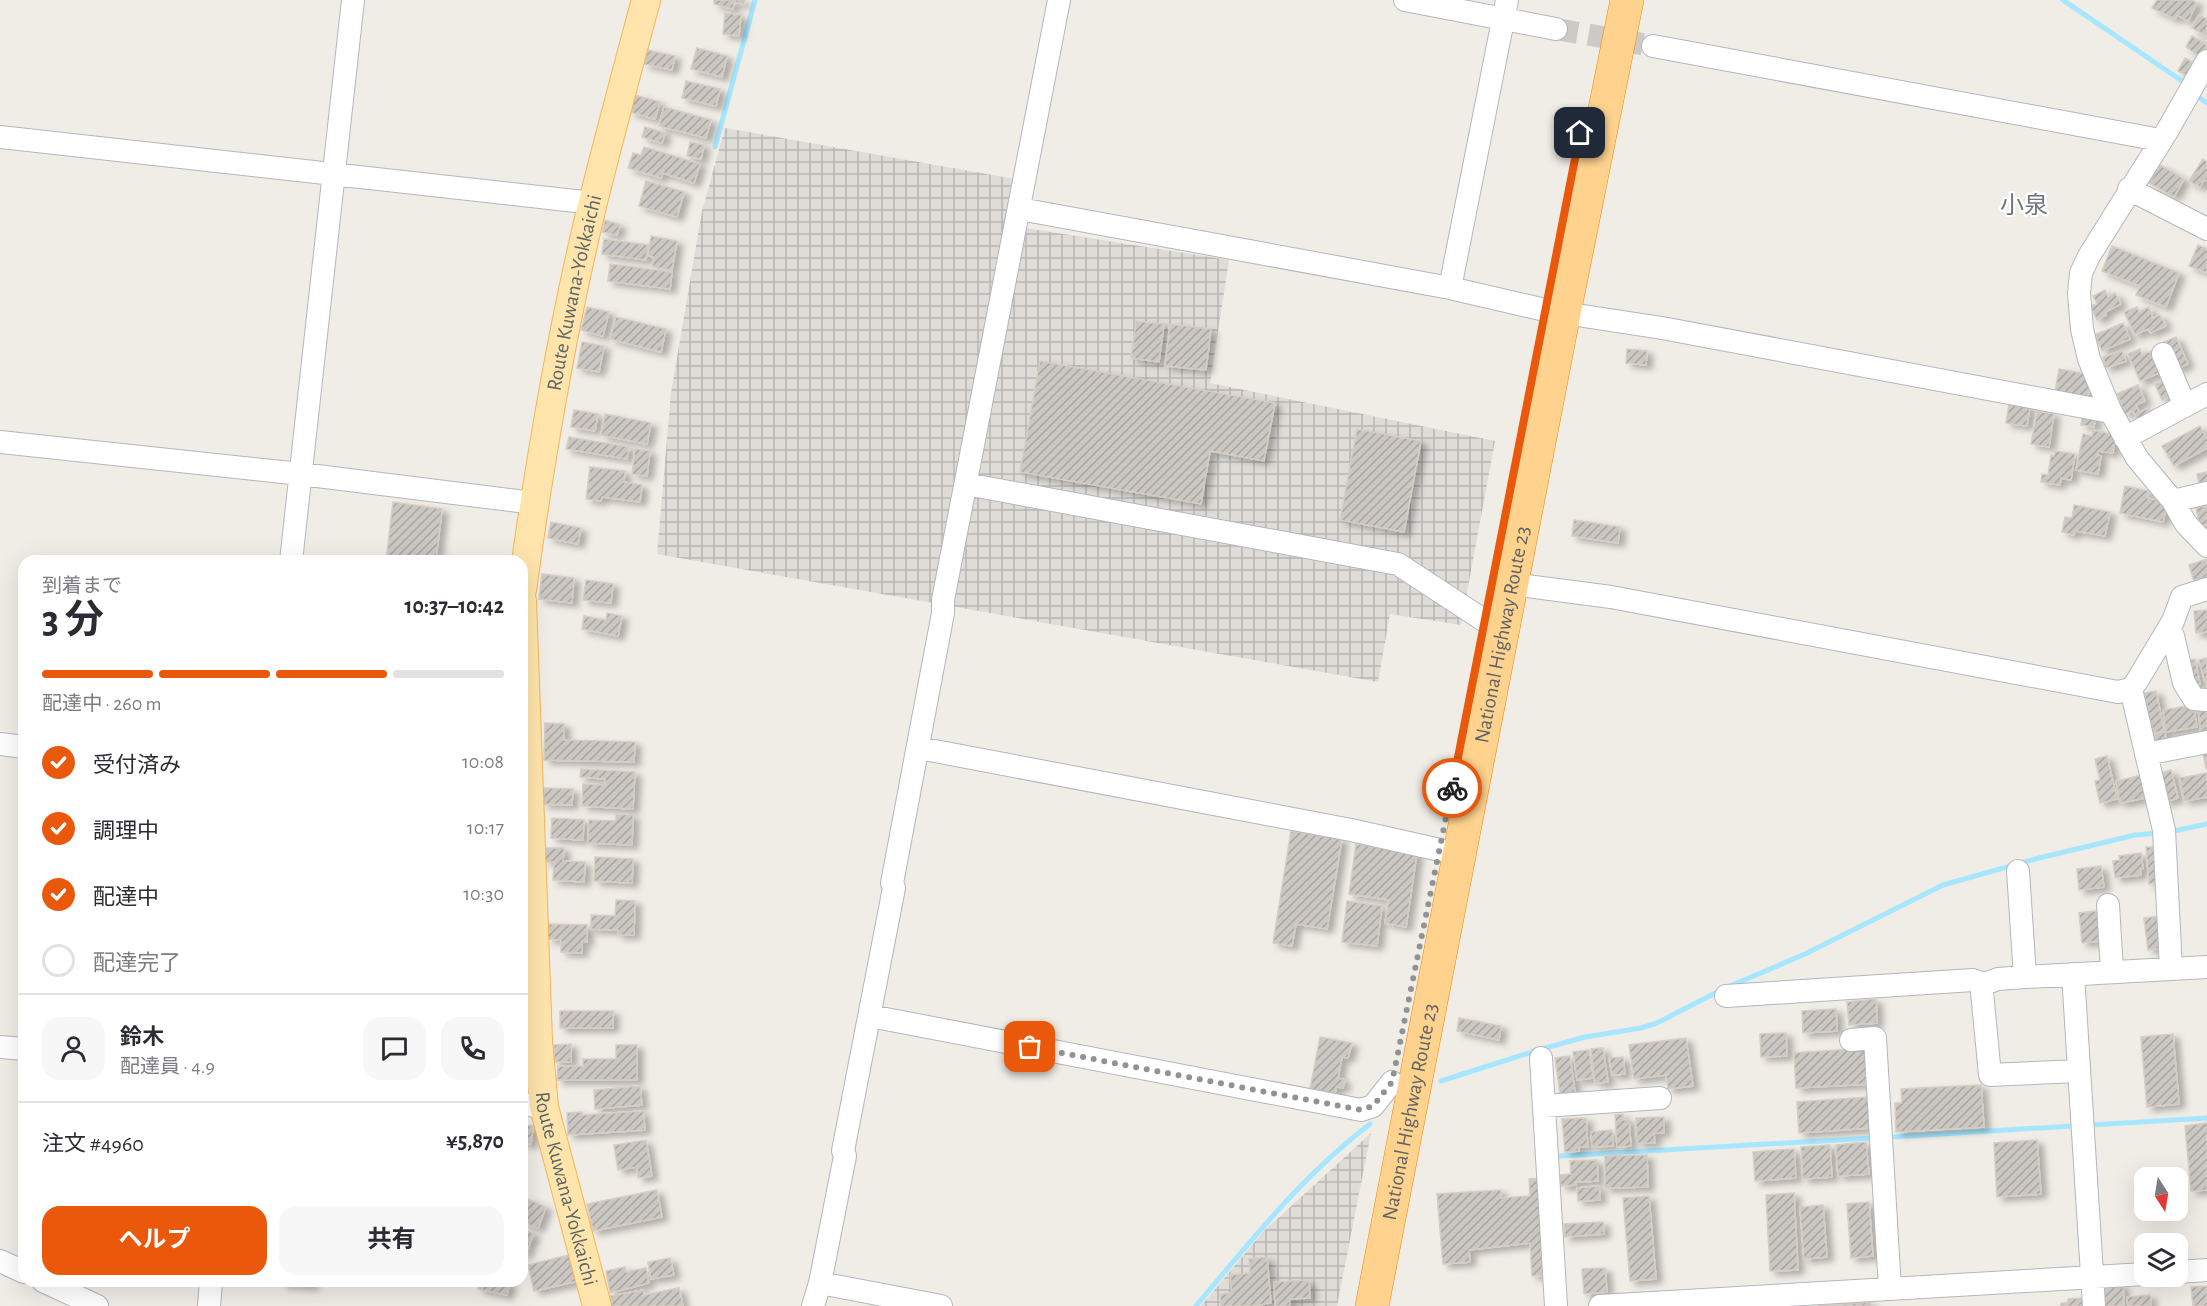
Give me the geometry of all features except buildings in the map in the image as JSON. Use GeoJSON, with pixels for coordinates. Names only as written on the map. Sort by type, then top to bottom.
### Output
{"type":"FeatureCollection","features":[{"type":"Feature","properties":{"kind":"highway","name":"National Highway Route 23"},"geometry":{"type":"LineString","coordinates":[[1372,1306],[1512,584],[1605,0]]}},
{"type":"Feature","properties":{"kind":"highway","name":"National Highway Route 23"},"geometry":{"type":"LineString","coordinates":[[1353,1306],[1392,1082],[1485,621],[1627,0]]}},
{"type":"Feature","properties":{"kind":"main road","name":"Route Kuwana-Yokkaichi"},"geometry":{"type":"LineString","coordinates":[[527,555],[558,367],[593,203],[646,0]]}},
{"type":"Feature","properties":{"kind":"main road","name":"Route Kuwana-Yokkaichi"},"geometry":{"type":"LineString","coordinates":[[528,858],[538,1041],[533,1105],[597,1306]]}},
{"type":"Feature","properties":{"kind":"street"},"geometry":{"type":"LineString","coordinates":[[292,555],[352,0]]}},
{"type":"Feature","properties":{"kind":"street"},"geometry":{"type":"LineString","coordinates":[[813,1306],[820,1283],[845,1156],[843,1151],[847,1128],[894,888],[892,883],[919,748],[943,613],[943,600],[1059,0]]}},
{"type":"Feature","properties":{"kind":"street"},"geometry":{"type":"LineString","coordinates":[[1404,0],[1505,9],[1556,29]]}},
{"type":"Feature","properties":{"kind":"street"},"geometry":{"type":"LineString","coordinates":[[1450,288],[1505,9]]}},
{"type":"Feature","properties":{"kind":"street"},"geometry":{"type":"LineString","coordinates":[[1653,46],[2160,140]]}},
{"type":"Feature","properties":{"kind":"street"},"geometry":{"type":"LineString","coordinates":[[2207,61],[2089,256],[2081,273],[2079,292],[2082,329],[2089,359],[2110,412],[2137,458],[2173,501],[2186,524],[2207,546]]}},
{"type":"Feature","properties":{"kind":"street"},"geometry":{"type":"LineString","coordinates":[[0,137],[593,203]]}},
{"type":"Feature","properties":{"kind":"street"},"geometry":{"type":"LineString","coordinates":[[2129,189],[2207,230]]}},
{"type":"Feature","properties":{"kind":"street"},"geometry":{"type":"LineString","coordinates":[[1020,209],[1450,288],[1555,312],[1662,328],[2110,412]]}},
{"type":"Feature","properties":{"kind":"street"},"geometry":{"type":"LineString","coordinates":[[2163,354],[2185,406]]}},
{"type":"Feature","properties":{"kind":"street"},"geometry":{"type":"LineString","coordinates":[[2125,438],[2207,394]]}},
{"type":"Feature","properties":{"kind":"street"},"geometry":{"type":"LineString","coordinates":[[0,442],[301,474],[534,503]]}},
{"type":"Feature","properties":{"kind":"street"},"geometry":{"type":"LineString","coordinates":[[966,484],[1398,564],[1485,621]]}},
{"type":"Feature","properties":{"kind":"street"},"geometry":{"type":"LineString","coordinates":[[2173,501],[2207,493]]}},
{"type":"Feature","properties":{"kind":"street"},"geometry":{"type":"LineString","coordinates":[[1512,584],[1611,597],[2118,692],[2130,689],[2137,681],[2167,632],[2182,597],[2207,589]]}},
{"type":"Feature","properties":{"kind":"street"},"geometry":{"type":"LineString","coordinates":[[2167,632],[2173,636],[2184,684],[2194,699],[2206,699]]}},
{"type":"Feature","properties":{"kind":"street"},"geometry":{"type":"LineString","coordinates":[[2130,689],[2164,830],[2172,969]]}},
{"type":"Feature","properties":{"kind":"street"},"geometry":{"type":"LineString","coordinates":[[2146,754],[2207,742]]}},
{"type":"Feature","properties":{"kind":"street"},"geometry":{"type":"LineString","coordinates":[[0,744],[18,746]]}},
{"type":"Feature","properties":{"kind":"street"},"geometry":{"type":"LineString","coordinates":[[919,748],[1352,830],[1440,850]]}},
{"type":"Feature","properties":{"kind":"street"},"geometry":{"type":"LineString","coordinates":[[2018,871],[2025,977]]}},
{"type":"Feature","properties":{"kind":"street"},"geometry":{"type":"LineString","coordinates":[[2108,905],[2112,972]]}},
{"type":"Feature","properties":{"kind":"street"},"geometry":{"type":"LineString","coordinates":[[1726,996],[1973,980],[1984,984],[1998,979],[2207,967]]}},
{"type":"Feature","properties":{"kind":"street"},"geometry":{"type":"LineString","coordinates":[[2073,974],[2094,1306]]}},
{"type":"Feature","properties":{"kind":"street"},"geometry":{"type":"LineString","coordinates":[[1984,984],[1982,992],[1990,1075],[2079,1071]]}},
{"type":"Feature","properties":{"kind":"street"},"geometry":{"type":"LineString","coordinates":[[870,1017],[1361,1110],[1373,1106],[1392,1082]]}},
{"type":"Feature","properties":{"kind":"street"},"geometry":{"type":"LineString","coordinates":[[1851,1040],[1875,1038],[1890,1289]]}},
{"type":"Feature","properties":{"kind":"street"},"geometry":{"type":"LineString","coordinates":[[0,1047],[18,1048]]}},
{"type":"Feature","properties":{"kind":"street"},"geometry":{"type":"LineString","coordinates":[[1541,1058],[1556,1306]]}},
{"type":"Feature","properties":{"kind":"street"},"geometry":{"type":"LineString","coordinates":[[1544,1106],[1660,1098]]}},
{"type":"Feature","properties":{"kind":"street"},"geometry":{"type":"LineString","coordinates":[[0,1261],[18,1269]]}},
{"type":"Feature","properties":{"kind":"street"},"geometry":{"type":"LineString","coordinates":[[2188,1271],[2207,1270]]}},
{"type":"Feature","properties":{"kind":"street"},"geometry":{"type":"LineString","coordinates":[[1600,1306],[2134,1275]]}},
{"type":"Feature","properties":{"kind":"street"},"geometry":{"type":"LineString","coordinates":[[820,1283],[941,1306]]}},
{"type":"Feature","properties":{"kind":"street"},"geometry":{"type":"LineString","coordinates":[[56,1287],[97,1306]]}},
{"type":"Feature","properties":{"kind":"street"},"geometry":{"type":"LineString","coordinates":[[209,1306],[211,1287]]}},
{"type":"Feature","properties":{"kind":"shaded area"},"geometry":{"type":"Polygon","coordinates":[[[725,128],[1015,179],[1013,226],[1229,260],[1210,383],[1495,441],[1461,625],[1390,614],[1378,682],[657,554],[671,393],[702,211],[725,128]]]}},
{"type":"Feature","properties":{"kind":"shaded area"},"geometry":{"type":"Polygon","coordinates":[[[1371,1133],[1337,1306],[1201,1306],[1263,1232],[1371,1133]]]}},
{"type":"Feature","properties":{"kind":"waterway"},"geometry":{"type":"LineString","coordinates":[[715,147],[755,0]]}},
{"type":"Feature","properties":{"kind":"waterway"},"geometry":{"type":"LineString","coordinates":[[2063,0],[2185,83]]}},
{"type":"Feature","properties":{"kind":"waterway"},"geometry":{"type":"LineString","coordinates":[[2198,97],[2207,103]]}},
{"type":"Feature","properties":{"kind":"waterway"},"geometry":{"type":"LineString","coordinates":[[2174,831],[2207,824]]}},
{"type":"Feature","properties":{"kind":"waterway"},"geometry":{"type":"LineString","coordinates":[[1730,986],[1805,954],[1943,885],[2039,858],[2135,835],[2158,833]]}},
{"type":"Feature","properties":{"kind":"waterway"},"geometry":{"type":"LineString","coordinates":[[1441,1081],[1585,1037],[1641,1028],[1657,1023],[1721,990]]}},
{"type":"Feature","properties":{"kind":"waterway"},"geometry":{"type":"LineString","coordinates":[[2091,1125],[2207,1118]]}},
{"type":"Feature","properties":{"kind":"waterway"},"geometry":{"type":"LineString","coordinates":[[1196,1306],[1300,1187],[1370,1124]]}},
{"type":"Feature","properties":{"kind":"waterway"},"geometry":{"type":"LineString","coordinates":[[1892,1137],[2073,1126]]}},
{"type":"Feature","properties":{"kind":"waterway"},"geometry":{"type":"LineString","coordinates":[[1560,1156],[1872,1138]]}},
{"type":"Feature","properties":{"kind":"tunnel"},"geometry":{"type":"LineString","coordinates":[[1556,29],[1653,46]]}},
{"type":"Feature","properties":{"kind":"way so far"},"geometry":{"type":"LineString","coordinates":[[1030,1047],[1361,1110],[1373,1106],[1392,1082],[1452,788]]}},
{"type":"Feature","properties":{"kind":"district","name":"小泉"},"geometry":{"type":"Point","coordinates":[2024,205]}},
{"type":"Feature","properties":{"kind":"route"},"geometry":{"type":"LineString","coordinates":[[1452,788],[1580,133]]}}]}
